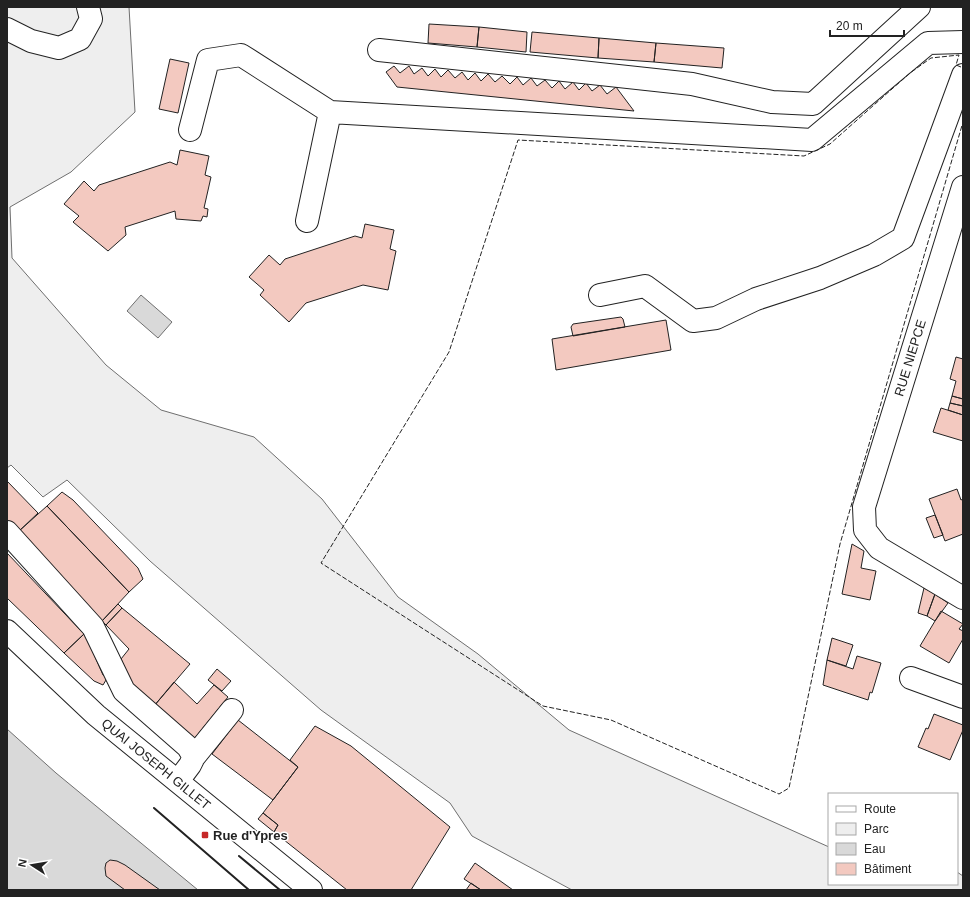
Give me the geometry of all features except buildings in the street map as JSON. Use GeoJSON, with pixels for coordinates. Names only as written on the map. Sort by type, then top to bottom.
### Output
{"type":"FeatureCollection","features":[{"type":"Feature","properties":{"kind":"street"},"geometry":{"type":"LineString","coordinates":[[7,29],[31,41],[59,48],[80,39],[91,20],[88,7]]}},
{"type":"Feature","properties":{"kind":"street"},"geometry":{"type":"LineString","coordinates":[[379,50],[692,84],[772,102],[813,104],[919,7]]}},
{"type":"Feature","properties":{"kind":"street"},"geometry":{"type":"LineString","coordinates":[[190,130],[208,60],[241,55],[330,112],[812,140],[928,43],[963,42]]}},
{"type":"Feature","properties":{"kind":"street"},"geometry":{"type":"LineString","coordinates":[[600,295],[645,286],[692,322],[716,318],[756,299],[834,272],[874,255],[903,238],[963,75]]}},
{"type":"Feature","properties":{"kind":"street"},"geometry":{"type":"LineString","coordinates":[[307,220],[330,112]]}},
{"type":"Feature","properties":{"kind":"street","name":"RUE NIEPCE"},"geometry":{"type":"LineString","coordinates":[[963,187],[864,507],[865,530],[879,548],[963,598]]}},
{"type":"Feature","properties":{"kind":"street"},"geometry":{"type":"LineString","coordinates":[[7,532],[93,627],[124,691],[188,747],[194,757]]}},
{"type":"Feature","properties":{"kind":"street","name":"QUAI JOSEPH GILLET"},"geometry":{"type":"LineString","coordinates":[[7,630],[96,715],[311,890]]}},
{"type":"Feature","properties":{"kind":"street"},"geometry":{"type":"LineString","coordinates":[[910,678],[963,698]]}},
{"type":"Feature","properties":{"kind":"street"},"geometry":{"type":"LineString","coordinates":[[178,781],[194,757],[232,710]]}},
{"type":"Feature","properties":{"kind":"green space"},"geometry":{"type":"Polygon","coordinates":[[[7,7],[129,7],[135,112],[71,172],[10,207],[12,258],[106,365],[161,410],[254,437],[322,499],[398,597],[478,654],[569,730],[828,847],[828,885],[958,885],[958,873],[963,876],[963,890],[572,890],[472,836],[450,803],[321,710],[150,561],[67,480],[43,497],[11,465],[7,468],[7,7]]]}},
{"type":"Feature","properties":{"kind":"water"},"geometry":{"type":"Polygon","coordinates":[[[141,295],[172,322],[158,338],[127,311],[141,295]]]}},
{"type":"Feature","properties":{"kind":"water"},"geometry":{"type":"Polygon","coordinates":[[[7,729],[56,773],[198,890],[7,890],[7,729]]]}},
{"type":"Feature","properties":{"kind":"fence"},"geometry":{"type":"LineString","coordinates":[[961,67],[956,65],[959,55],[931,58],[910,73],[830,144],[804,156],[518,140],[449,352],[321,563],[543,706],[611,720],[779,794],[789,788],[840,544],[963,122]]}},
{"type":"Feature","properties":{"kind":"wall"},"geometry":{"type":"LineString","coordinates":[[154,808],[249,890]]}},
{"type":"Feature","properties":{"kind":"wall"},"geometry":{"type":"LineString","coordinates":[[239,856],[280,890]]}},
{"type":"Feature","properties":{"kind":"place","name":"Rue d'Ypres"},"geometry":{"type":"Point","coordinates":[205,835]}}]}
